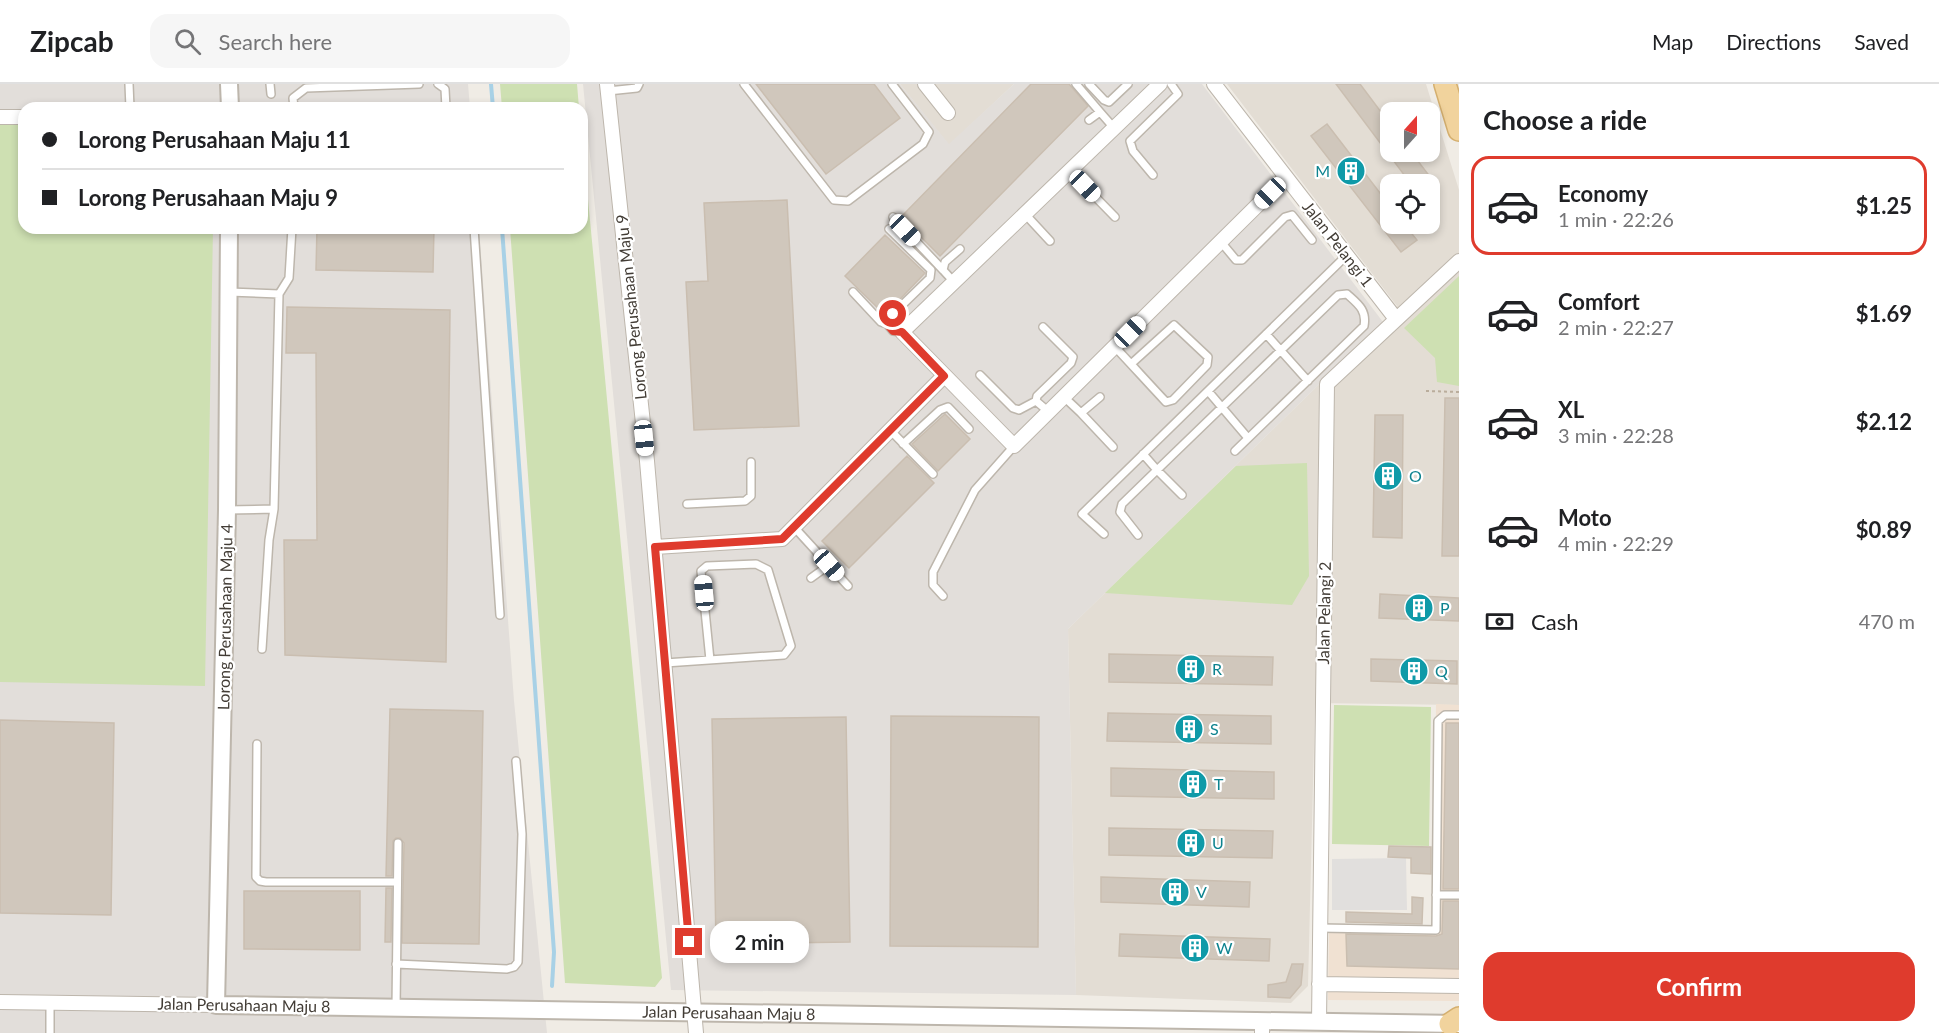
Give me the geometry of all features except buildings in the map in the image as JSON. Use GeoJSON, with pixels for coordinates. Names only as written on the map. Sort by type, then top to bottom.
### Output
{"type":"FeatureCollection","features":[{"type":"Feature","properties":{"kind":"main road"},"geometry":{"type":"LineString","coordinates":[[1445,84],[1459,129]]}},
{"type":"Feature","properties":{"kind":"street"},"geometry":{"type":"LineString","coordinates":[[229,84],[230,102]]}},
{"type":"Feature","properties":{"kind":"street"},"geometry":{"type":"LineString","coordinates":[[925,84],[948,113]]}},
{"type":"Feature","properties":{"kind":"street","name":"Jalan Pelangi 1"},"geometry":{"type":"LineString","coordinates":[[1214,84],[1396,319]]}},
{"type":"Feature","properties":{"kind":"street"},"geometry":{"type":"LineString","coordinates":[[1154,86],[1070,171],[902,332],[1014,446],[1286,177]]}},
{"type":"Feature","properties":{"kind":"street","name":"Lorong Perusahaan Maju 9"},"geometry":{"type":"LineString","coordinates":[[608,87],[655,547],[696,1033]]}},
{"type":"Feature","properties":{"kind":"street"},"geometry":{"type":"LineString","coordinates":[[0,117],[18,117]]}},
{"type":"Feature","properties":{"kind":"street","name":"Lorong Perusahaan Maju 4"},"geometry":{"type":"LineString","coordinates":[[216,1005],[227,510],[230,234]]}},
{"type":"Feature","properties":{"kind":"street","name":"Jalan Pelangi 2"},"geometry":{"type":"LineString","coordinates":[[1319,1022],[1327,384],[1459,261]]}},
{"type":"Feature","properties":{"kind":"street"},"geometry":{"type":"LineString","coordinates":[[655,547],[782,539],[944,376]]}},
{"type":"Feature","properties":{"kind":"street"},"geometry":{"type":"LineString","coordinates":[[1319,984],[1459,986]]}},
{"type":"Feature","properties":{"kind":"street","name":"Jalan Perusahaan Maju 8"},"geometry":{"type":"LineString","coordinates":[[0,1002],[695,1012],[1228,1027],[1262,1027],[1319,1022],[1457,1023]]}},
{"type":"Feature","properties":{"kind":"lane"},"geometry":{"type":"LineString","coordinates":[[129,84],[130,102]]}},
{"type":"Feature","properties":{"kind":"lane"},"geometry":{"type":"LineString","coordinates":[[270,84],[271,94]]}},
{"type":"Feature","properties":{"kind":"lane"},"geometry":{"type":"LineString","coordinates":[[293,102],[293,99],[306,88],[419,84]]}},
{"type":"Feature","properties":{"kind":"lane"},"geometry":{"type":"LineString","coordinates":[[438,84],[445,89],[446,102]]}},
{"type":"Feature","properties":{"kind":"lane"},"geometry":{"type":"LineString","coordinates":[[608,87],[637,88],[639,84]]}},
{"type":"Feature","properties":{"kind":"lane"},"geometry":{"type":"LineString","coordinates":[[744,84],[834,200],[848,201],[923,144],[929,132],[892,84]]}},
{"type":"Feature","properties":{"kind":"lane"},"geometry":{"type":"LineString","coordinates":[[1076,84],[1114,128]]}},
{"type":"Feature","properties":{"kind":"lane"},"geometry":{"type":"LineString","coordinates":[[1089,84],[1104,100],[1109,102],[1128,84]]}},
{"type":"Feature","properties":{"kind":"lane"},"geometry":{"type":"LineString","coordinates":[[1153,174],[1134,151],[1130,141],[1178,94],[1171,84]]}},
{"type":"Feature","properties":{"kind":"lane"},"geometry":{"type":"LineString","coordinates":[[1089,120],[1100,112]]}},
{"type":"Feature","properties":{"kind":"lane"},"geometry":{"type":"LineString","coordinates":[[1070,171],[1115,217]]}},
{"type":"Feature","properties":{"kind":"lane"},"geometry":{"type":"LineString","coordinates":[[1025,214],[1050,242]]}},
{"type":"Feature","properties":{"kind":"lane"},"geometry":{"type":"LineString","coordinates":[[1221,242],[1236,260],[1242,260],[1285,217],[1292,215],[1312,240]]}},
{"type":"Feature","properties":{"kind":"lane"},"geometry":{"type":"LineString","coordinates":[[893,217],[954,282]]}},
{"type":"Feature","properties":{"kind":"lane"},"geometry":{"type":"LineString","coordinates":[[887,324],[893,314],[930,278],[931,270],[889,229]]}},
{"type":"Feature","properties":{"kind":"lane"},"geometry":{"type":"LineString","coordinates":[[262,649],[269,540],[274,509],[279,294],[289,278],[292,234]]}},
{"type":"Feature","properties":{"kind":"lane"},"geometry":{"type":"LineString","coordinates":[[474,234],[500,615]]}},
{"type":"Feature","properties":{"kind":"lane"},"geometry":{"type":"LineString","coordinates":[[942,270],[945,262],[960,249]]}},
{"type":"Feature","properties":{"kind":"lane"},"geometry":{"type":"LineString","coordinates":[[1104,534],[1082,514],[1347,255]]}},
{"type":"Feature","properties":{"kind":"lane"},"geometry":{"type":"LineString","coordinates":[[229,292],[279,294]]}},
{"type":"Feature","properties":{"kind":"lane"},"geometry":{"type":"LineString","coordinates":[[853,292],[881,322],[887,324],[893,331],[902,332]]}},
{"type":"Feature","properties":{"kind":"lane"},"geometry":{"type":"LineString","coordinates":[[1138,535],[1120,512],[1122,504],[1223,409],[1338,295],[1347,294],[1363,309],[1364,326],[1235,451]]}},
{"type":"Feature","properties":{"kind":"lane"},"geometry":{"type":"LineString","coordinates":[[1115,347],[1166,402],[1173,400],[1207,365],[1208,357],[1174,325],[1131,364]]}},
{"type":"Feature","properties":{"kind":"lane"},"geometry":{"type":"LineString","coordinates":[[1036,401],[1036,396],[1071,363],[1073,357],[1043,327]]}},
{"type":"Feature","properties":{"kind":"lane"},"geometry":{"type":"LineString","coordinates":[[1266,334],[1308,381]]}},
{"type":"Feature","properties":{"kind":"lane"},"geometry":{"type":"LineString","coordinates":[[980,375],[1013,408],[1019,410],[1036,401]]}},
{"type":"Feature","properties":{"kind":"lane"},"geometry":{"type":"LineString","coordinates":[[1208,391],[1248,438]]}},
{"type":"Feature","properties":{"kind":"lane"},"geometry":{"type":"LineString","coordinates":[[1064,397],[1082,412],[1113,447]]}},
{"type":"Feature","properties":{"kind":"lane"},"geometry":{"type":"LineString","coordinates":[[1082,412],[1100,398]]}},
{"type":"Feature","properties":{"kind":"lane"},"geometry":{"type":"LineString","coordinates":[[1036,401],[1049,412]]}},
{"type":"Feature","properties":{"kind":"lane"},"geometry":{"type":"LineString","coordinates":[[903,444],[940,410],[948,407],[969,429]]}},
{"type":"Feature","properties":{"kind":"lane"},"geometry":{"type":"LineString","coordinates":[[890,430],[933,474]]}},
{"type":"Feature","properties":{"kind":"lane"},"geometry":{"type":"LineString","coordinates":[[943,596],[933,585],[933,572],[975,490],[1014,446]]}},
{"type":"Feature","properties":{"kind":"lane"},"geometry":{"type":"LineString","coordinates":[[1143,454],[1182,495]]}},
{"type":"Feature","properties":{"kind":"lane"},"geometry":{"type":"LineString","coordinates":[[687,504],[745,501],[751,496],[751,462]]}},
{"type":"Feature","properties":{"kind":"lane"},"geometry":{"type":"LineString","coordinates":[[227,510],[274,509]]}},
{"type":"Feature","properties":{"kind":"lane"},"geometry":{"type":"LineString","coordinates":[[794,527],[848,586]]}},
{"type":"Feature","properties":{"kind":"lane"},"geometry":{"type":"LineString","coordinates":[[665,663],[710,660],[784,655],[791,646],[768,570],[756,564],[706,567],[701,571],[710,660]]}},
{"type":"Feature","properties":{"kind":"lane"},"geometry":{"type":"LineString","coordinates":[[811,578],[829,565]]}},
{"type":"Feature","properties":{"kind":"lane"},"geometry":{"type":"LineString","coordinates":[[1320,927],[1436,930],[1438,721],[1445,715],[1459,715]]}},
{"type":"Feature","properties":{"kind":"lane"},"geometry":{"type":"LineString","coordinates":[[257,744],[256,877],[258,879],[266,882],[396,882]]}},
{"type":"Feature","properties":{"kind":"lane"},"geometry":{"type":"LineString","coordinates":[[396,964],[507,969],[514,967],[518,962],[522,834],[516,761]]}},
{"type":"Feature","properties":{"kind":"lane"},"geometry":{"type":"LineString","coordinates":[[396,1008],[398,843]]}},
{"type":"Feature","properties":{"kind":"lane"},"geometry":{"type":"LineString","coordinates":[[1436,895],[1459,895]]}},
{"type":"Feature","properties":{"kind":"lane"},"geometry":{"type":"LineString","coordinates":[[50,1003],[50,1033]]}},
{"type":"Feature","properties":{"kind":"path"},"geometry":{"type":"LineString","coordinates":[[1426,391],[1459,392]]}},
{"type":"Feature","properties":{"kind":"shaded area"},"geometry":{"type":"Polygon","coordinates":[[[0,84],[468,84],[470,102],[18,102],[18,234],[479,234],[514,701],[547,1033],[0,1033],[0,84]]]}},
{"type":"Feature","properties":{"kind":"shaded area"},"geometry":{"type":"Polygon","coordinates":[[[583,84],[900,84],[949,144],[1014,84],[1202,84],[1383,322],[1068,629],[1076,995],[671,990],[588,135],[588,102],[585,102],[583,84]]]}},
{"type":"Feature","properties":{"kind":"shaded area"},"geometry":{"type":"Polygon","coordinates":[[[900,84],[1014,84],[949,145],[900,84]]]}},
{"type":"Feature","properties":{"kind":"shaded area"},"geometry":{"type":"Polygon","coordinates":[[[1227,84],[1426,84],[1432,102],[1380,102],[1380,162],[1440,162],[1440,129],[1459,190],[1459,705],[1315,703],[1308,986],[1291,1003],[1076,995],[1068,629],[1397,306],[1227,84]]]}},
{"type":"Feature","properties":{"kind":"shaded area"},"geometry":{"type":"Polygon","coordinates":[[[1436,704],[1459,705],[1459,1001],[1328,1000],[1329,925],[1434,926],[1436,704]]]}},
{"type":"Feature","properties":{"kind":"shaded area"},"geometry":{"type":"Polygon","coordinates":[[[1406,858],[1407,910],[1332,910],[1332,859],[1406,858]]]}},
{"type":"Feature","properties":{"kind":"green space"},"geometry":{"type":"Polygon","coordinates":[[[500,84],[577,84],[578,102],[502,102],[500,84]]]}},
{"type":"Feature","properties":{"kind":"green space"},"geometry":{"type":"Polygon","coordinates":[[[0,121],[18,121],[18,234],[213,234],[205,686],[0,682],[0,121]]]}},
{"type":"Feature","properties":{"kind":"green space"},"geometry":{"type":"Polygon","coordinates":[[[588,199],[662,978],[655,987],[565,983],[510,234],[588,234],[588,199]]]}},
{"type":"Feature","properties":{"kind":"green space"},"geometry":{"type":"Polygon","coordinates":[[[1459,276],[1459,386],[1437,382],[1435,358],[1404,328],[1459,276]]]}},
{"type":"Feature","properties":{"kind":"green space"},"geometry":{"type":"Polygon","coordinates":[[[1307,463],[1309,576],[1292,605],[1105,593],[1236,466],[1307,463]]]}},
{"type":"Feature","properties":{"kind":"green space"},"geometry":{"type":"Polygon","coordinates":[[[1334,705],[1431,707],[1429,846],[1332,844],[1334,705]]]}},
{"type":"Feature","properties":{"kind":"waterway"},"geometry":{"type":"LineString","coordinates":[[491,84],[492,102]]}},
{"type":"Feature","properties":{"kind":"waterway"},"geometry":{"type":"LineString","coordinates":[[502,234],[554,952],[552,986]]}},
{"type":"Feature","properties":{"kind":"place","name":"M"},"geometry":{"type":"Point","coordinates":[1351,171]}},
{"type":"Feature","properties":{"kind":"place","name":"O"},"geometry":{"type":"Point","coordinates":[1388,476]}},
{"type":"Feature","properties":{"kind":"place","name":"P"},"geometry":{"type":"Point","coordinates":[1419,608]}},
{"type":"Feature","properties":{"kind":"place","name":"R"},"geometry":{"type":"Point","coordinates":[1191,669]}},
{"type":"Feature","properties":{"kind":"place","name":"Q"},"geometry":{"type":"Point","coordinates":[1414,671]}},
{"type":"Feature","properties":{"kind":"place","name":"S"},"geometry":{"type":"Point","coordinates":[1189,729]}},
{"type":"Feature","properties":{"kind":"place","name":"T"},"geometry":{"type":"Point","coordinates":[1193,784]}},
{"type":"Feature","properties":{"kind":"place","name":"U"},"geometry":{"type":"Point","coordinates":[1191,843]}},
{"type":"Feature","properties":{"kind":"place","name":"V"},"geometry":{"type":"Point","coordinates":[1175,892]}},
{"type":"Feature","properties":{"kind":"place","name":"W"},"geometry":{"type":"Point","coordinates":[1195,948]}},
{"type":"Feature","properties":{"kind":"route"},"geometry":{"type":"LineString","coordinates":[[689,942],[655,547],[782,539],[944,376],[902,332],[893,331],[887,324],[893,314]]}}]}
